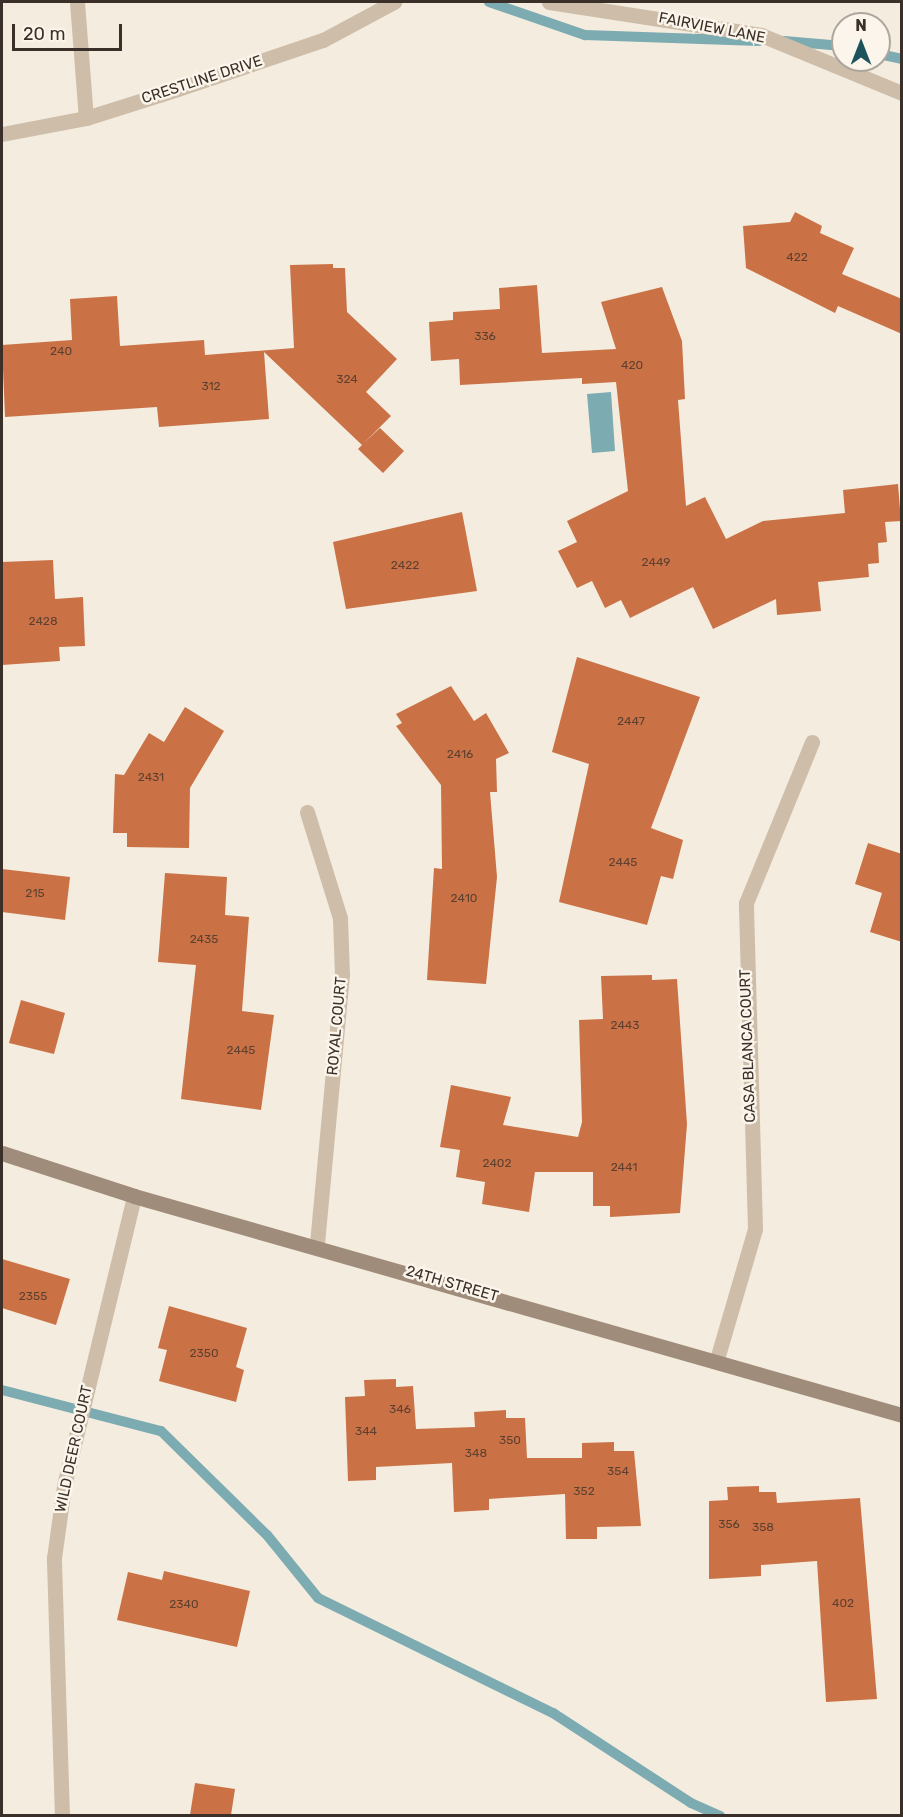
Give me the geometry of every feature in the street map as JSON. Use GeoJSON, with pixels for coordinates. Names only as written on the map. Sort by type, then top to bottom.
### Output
{"type":"FeatureCollection","features":[{"type":"Feature","properties":{"kind":"main road","name":"24TH STREET"},"geometry":{"type":"LineString","coordinates":[[2,1153],[134,1196],[717,1359],[902,1415]]}},
{"type":"Feature","properties":{"kind":"street"},"geometry":{"type":"LineString","coordinates":[[77,2],[86,118]]}},
{"type":"Feature","properties":{"kind":"street","name":"CRESTLINE DRIVE"},"geometry":{"type":"LineString","coordinates":[[2,134],[86,118],[323,40],[394,2]]}},
{"type":"Feature","properties":{"kind":"street","name":"FAIRVIEW LANE"},"geometry":{"type":"LineString","coordinates":[[549,2],[761,35],[902,93]]}},
{"type":"Feature","properties":{"kind":"street","name":"CASA BLANCA COURT"},"geometry":{"type":"LineString","coordinates":[[717,1359],[755,1229],[746,903],[812,742]]}},
{"type":"Feature","properties":{"kind":"street","name":"ROYAL COURT"},"geometry":{"type":"LineString","coordinates":[[307,812],[340,918],[342,974],[317,1246]]}},
{"type":"Feature","properties":{"kind":"street","name":"WILD DEER COURT"},"geometry":{"type":"LineString","coordinates":[[62,1815],[54,1558],[64,1486],[134,1196]]}},
{"type":"Feature","properties":{"kind":"water"},"geometry":{"type":"Polygon","coordinates":[[[611,392],[615,451],[592,453],[587,394],[611,392]]]}},
{"type":"Feature","properties":{"kind":"building"},"geometry":{"type":"Polygon","coordinates":[[[795,212],[822,226],[820,233],[854,248],[842,274],[902,299],[902,334],[838,306],[835,313],[746,268],[743,226],[790,222],[795,212]]]}},
{"type":"Feature","properties":{"kind":"building"},"geometry":{"type":"Polygon","coordinates":[[[333,264],[333,268],[345,268],[347,312],[397,359],[366,392],[391,416],[364,443],[380,428],[404,451],[383,473],[358,449],[362,445],[264,352],[269,419],[159,427],[157,407],[5,417],[2,345],[72,340],[70,299],[117,296],[120,346],[204,340],[205,355],[294,348],[290,265],[333,264]]]}},
{"type":"Feature","properties":{"kind":"building"},"geometry":{"type":"Polygon","coordinates":[[[537,285],[542,353],[616,349],[601,302],[662,287],[682,341],[685,399],[678,400],[686,506],[705,497],[726,539],[763,521],[845,513],[843,490],[898,484],[901,521],[885,522],[887,542],[878,543],[879,563],[868,564],[869,577],[818,582],[821,611],[777,615],[776,599],[713,629],[693,587],[630,618],[621,600],[605,608],[592,581],[577,588],[558,551],[577,542],[567,521],[628,491],[616,382],[582,384],[582,378],[460,385],[459,359],[431,361],[429,322],[453,320],[453,312],[500,309],[499,288],[537,285]]]}},
{"type":"Feature","properties":{"kind":"building"},"geometry":{"type":"Polygon","coordinates":[[[462,512],[477,591],[346,609],[333,542],[462,512]]]}},
{"type":"Feature","properties":{"kind":"building"},"geometry":{"type":"Polygon","coordinates":[[[53,560],[55,599],[83,597],[85,646],[59,647],[60,661],[2,665],[2,562],[53,560]]]}},
{"type":"Feature","properties":{"kind":"building"},"geometry":{"type":"Polygon","coordinates":[[[577,657],[700,697],[651,828],[683,840],[673,879],[661,876],[647,925],[559,902],[589,764],[552,752],[577,657]]]}},
{"type":"Feature","properties":{"kind":"building"},"geometry":{"type":"Polygon","coordinates":[[[451,686],[474,721],[486,713],[509,753],[496,759],[497,792],[490,792],[497,877],[486,984],[427,980],[434,868],[442,869],[441,785],[396,726],[402,723],[396,714],[451,686]]]}},
{"type":"Feature","properties":{"kind":"building"},"geometry":{"type":"Polygon","coordinates":[[[185,707],[224,731],[190,788],[189,848],[127,847],[127,833],[113,833],[115,774],[124,775],[149,733],[164,742],[185,707]]]}},
{"type":"Feature","properties":{"kind":"building"},"geometry":{"type":"Polygon","coordinates":[[[868,843],[902,854],[902,942],[870,932],[882,893],[855,884],[868,843]]]}},
{"type":"Feature","properties":{"kind":"building"},"geometry":{"type":"Polygon","coordinates":[[[2,869],[70,877],[65,920],[2,912],[2,869]]]}},
{"type":"Feature","properties":{"kind":"building"},"geometry":{"type":"Polygon","coordinates":[[[165,873],[227,877],[225,915],[249,917],[242,1011],[274,1015],[261,1110],[181,1099],[196,965],[158,962],[165,873]]]}},
{"type":"Feature","properties":{"kind":"building"},"geometry":{"type":"Polygon","coordinates":[[[652,975],[652,980],[677,979],[687,1124],[680,1213],[610,1217],[610,1206],[593,1206],[593,1172],[535,1172],[529,1212],[482,1204],[485,1182],[456,1177],[460,1150],[440,1147],[451,1085],[511,1097],[503,1125],[578,1137],[582,1122],[579,1020],[603,1019],[601,976],[652,975]]]}},
{"type":"Feature","properties":{"kind":"building"},"geometry":{"type":"Polygon","coordinates":[[[21,1000],[65,1013],[54,1054],[9,1043],[21,1000]]]}},
{"type":"Feature","properties":{"kind":"building"},"geometry":{"type":"Polygon","coordinates":[[[2,1259],[70,1279],[56,1325],[2,1308],[2,1259]]]}},
{"type":"Feature","properties":{"kind":"building"},"geometry":{"type":"Polygon","coordinates":[[[169,1306],[247,1328],[236,1367],[244,1370],[236,1402],[159,1381],[167,1350],[158,1348],[169,1306]]]}},
{"type":"Feature","properties":{"kind":"building"},"geometry":{"type":"Polygon","coordinates":[[[396,1379],[396,1387],[413,1386],[416,1429],[475,1427],[474,1412],[506,1410],[506,1418],[525,1418],[527,1458],[582,1458],[582,1443],[614,1442],[614,1451],[634,1451],[641,1526],[597,1527],[597,1539],[566,1539],[565,1494],[489,1499],[489,1510],[454,1512],[452,1463],[376,1467],[376,1480],[348,1481],[345,1397],[365,1396],[364,1380],[396,1379]]]}},
{"type":"Feature","properties":{"kind":"building"},"geometry":{"type":"Polygon","coordinates":[[[759,1486],[759,1492],[776,1492],[777,1503],[860,1498],[877,1699],[826,1702],[817,1561],[761,1565],[761,1576],[709,1579],[709,1501],[728,1500],[727,1487],[759,1486]]]}},
{"type":"Feature","properties":{"kind":"building"},"geometry":{"type":"Polygon","coordinates":[[[164,1571],[250,1591],[237,1647],[117,1620],[128,1572],[162,1580],[164,1571]]]}},
{"type":"Feature","properties":{"kind":"building"},"geometry":{"type":"Polygon","coordinates":[[[195,1783],[235,1789],[231,1815],[190,1815],[195,1783]]]}},
{"type":"Feature","properties":{"kind":"waterway"},"geometry":{"type":"LineString","coordinates":[[489,2],[585,35],[759,41]]}},
{"type":"Feature","properties":{"kind":"waterway"},"geometry":{"type":"LineString","coordinates":[[784,41],[831,45]]}},
{"type":"Feature","properties":{"kind":"waterway"},"geometry":{"type":"LineString","coordinates":[[891,57],[902,59]]}},
{"type":"Feature","properties":{"kind":"waterway"},"geometry":{"type":"LineString","coordinates":[[2,1390],[161,1431],[267,1535],[318,1598],[553,1713],[691,1803],[720,1816]]}}]}
